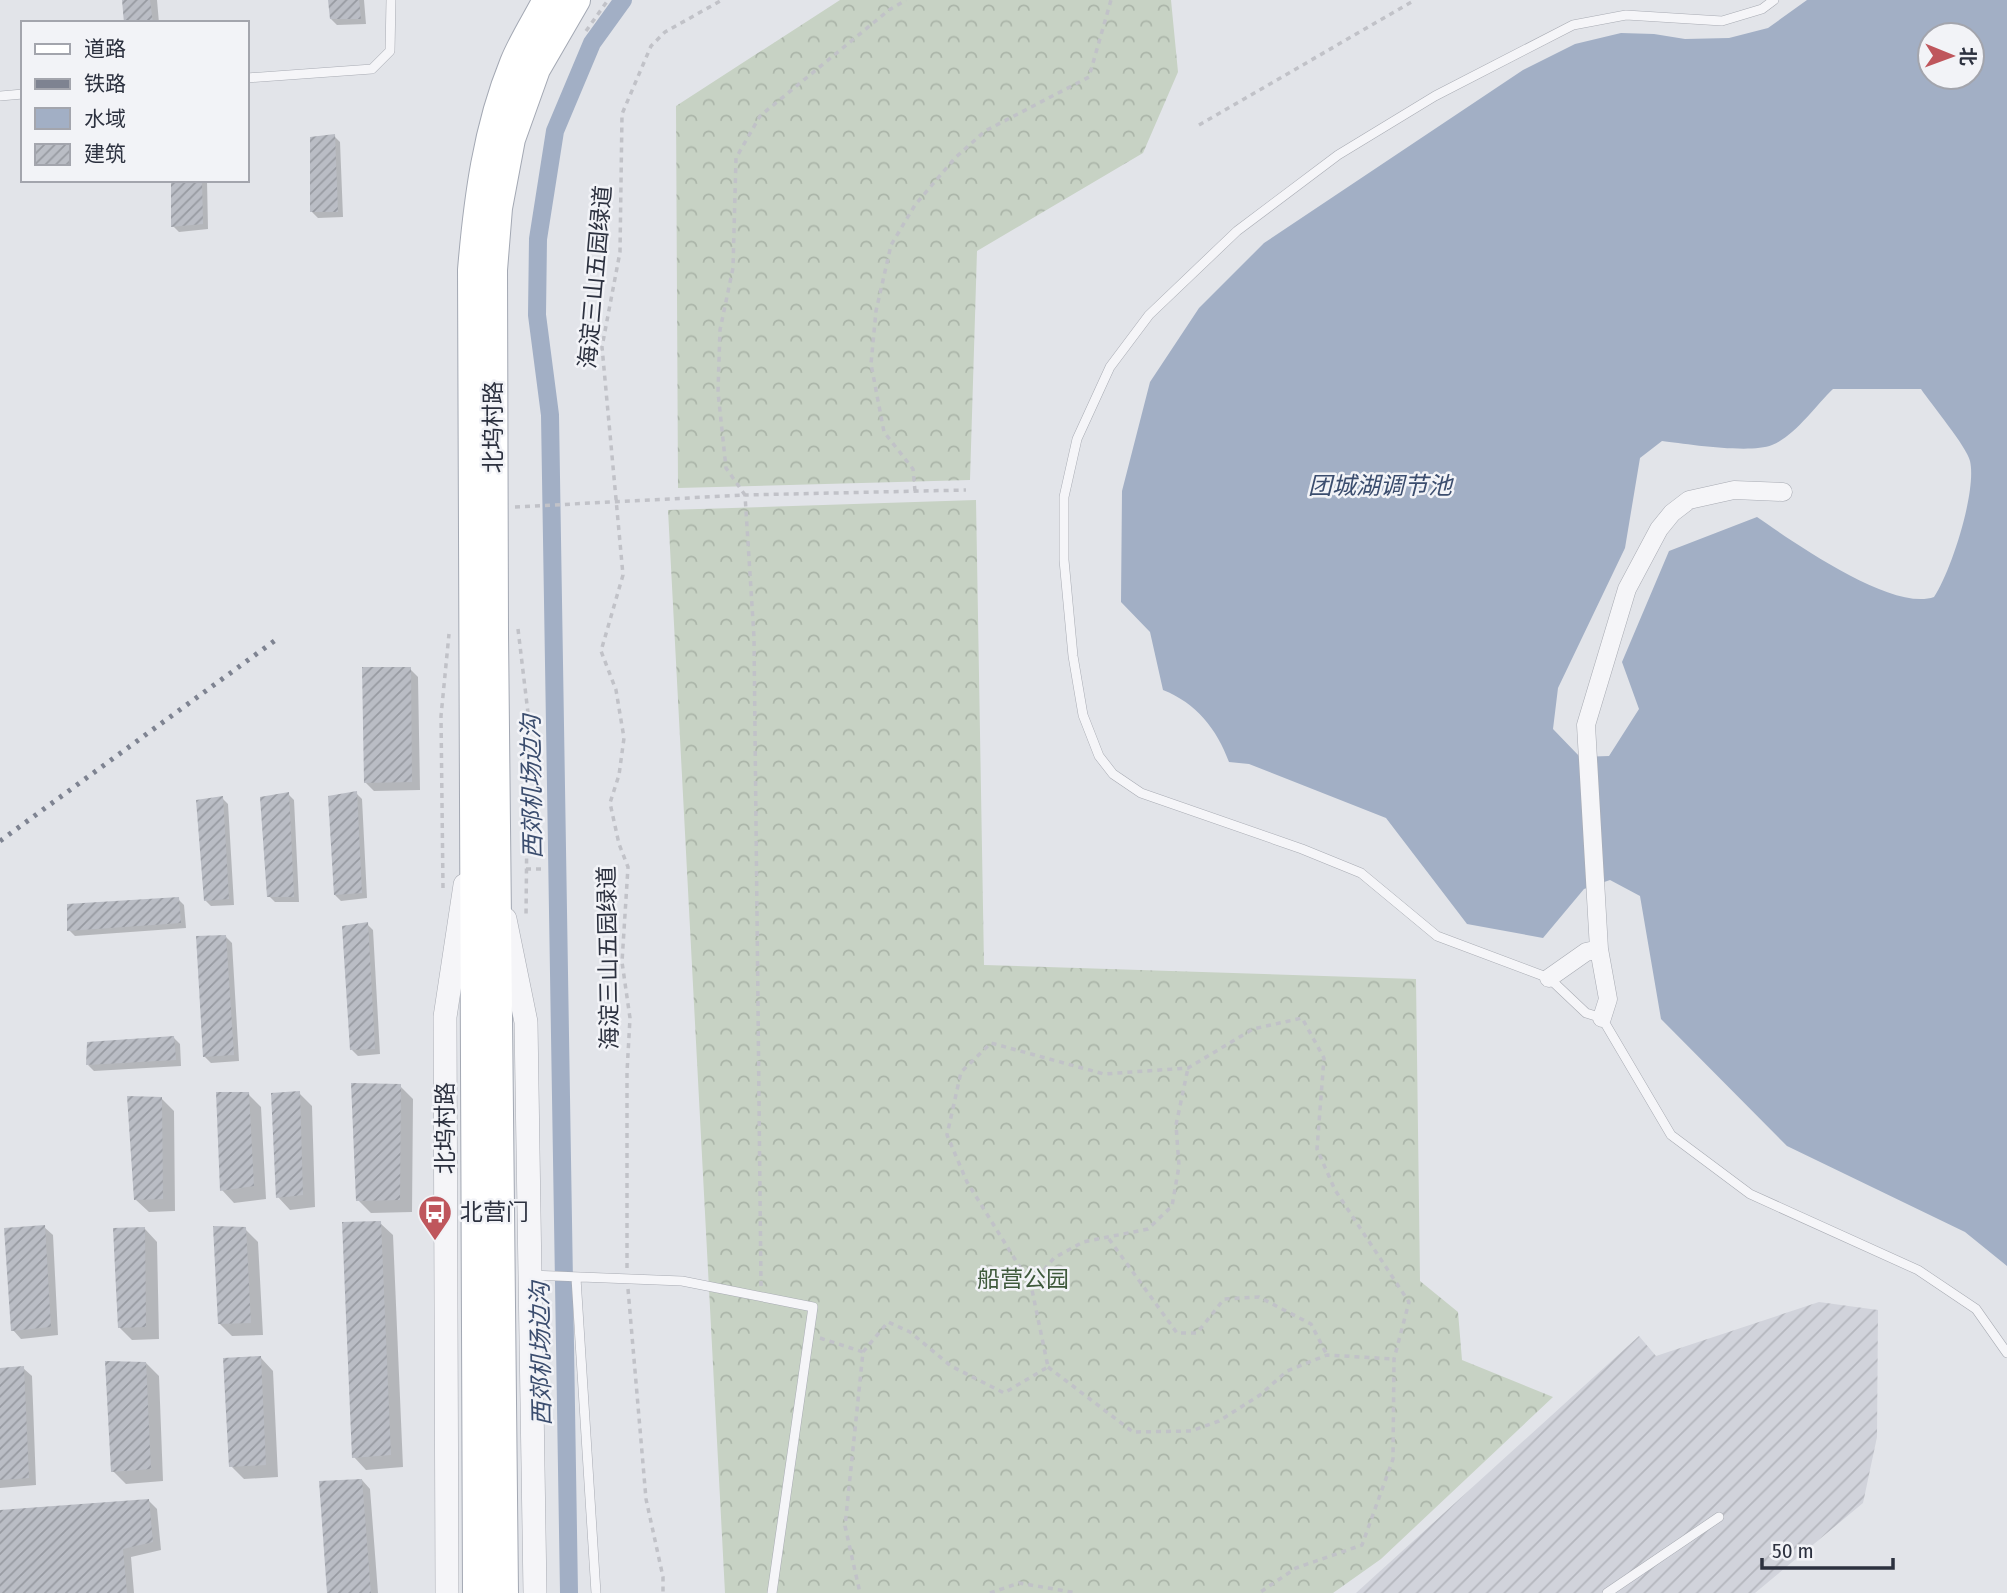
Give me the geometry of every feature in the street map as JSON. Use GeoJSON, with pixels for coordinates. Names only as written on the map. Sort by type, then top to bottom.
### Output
{"type":"FeatureCollection","features":[{"type":"Feature","properties":{"kind":"main road","name":"北坞村路"},"geometry":{"type":"LineString","coordinates":[[477,1593],[472,270],[477,208],[490,136],[515,62],[547,0]]}},
{"type":"Feature","properties":{"kind":"main road","name":"北坞村路"},"geometry":{"type":"LineString","coordinates":[[504,1593],[507,870],[493,270],[498,208],[511,139],[536,69],[576,0]]}},
{"type":"Feature","properties":{"kind":"street"},"geometry":{"type":"LineString","coordinates":[[1602,1018],[1608,999],[1599,949],[1586,725],[1627,589],[1659,529],[1672,513],[1689,500],[1734,490],[1783,492]]}},
{"type":"Feature","properties":{"kind":"street","name":"北坞村路"},"geometry":{"type":"LineString","coordinates":[[447,1593],[444,1017],[473,834]]}},
{"type":"Feature","properties":{"kind":"street","name":"北坞村路"},"geometry":{"type":"LineString","coordinates":[[507,870],[526,1022],[536,1593]]}},
{"type":"Feature","properties":{"kind":"street"},"geometry":{"type":"LineString","coordinates":[[1549,978],[1586,952],[1599,949]]}},
{"type":"Feature","properties":{"kind":"lane"},"geometry":{"type":"LineString","coordinates":[[248,78],[372,69],[390,51],[391,0]]}},
{"type":"Feature","properties":{"kind":"lane"},"geometry":{"type":"LineString","coordinates":[[1774,0],[1762,9],[1721,21],[1626,15],[1573,24],[1435,96],[1338,155],[1237,231],[1149,315],[1110,368],[1077,439],[1064,497],[1064,560],[1073,656],[1083,715],[1099,755],[1113,774],[1141,793],[1302,849],[1361,873],[1437,936],[1549,978],[1586,1013],[1602,1018],[1671,1135],[1750,1194],[1918,1270],[1976,1309],[2007,1353]]}},
{"type":"Feature","properties":{"kind":"lane"},"geometry":{"type":"LineString","coordinates":[[0,96],[21,94]]}},
{"type":"Feature","properties":{"kind":"lane"},"geometry":{"type":"LineString","coordinates":[[530,1275],[682,1281],[813,1307],[772,1593]]}},
{"type":"Feature","properties":{"kind":"lane"},"geometry":{"type":"LineString","coordinates":[[574,1278],[596,1593]]}},
{"type":"Feature","properties":{"kind":"lane"},"geometry":{"type":"LineString","coordinates":[[1607,1593],[1719,1517]]}},
{"type":"Feature","properties":{"kind":"path"},"geometry":{"type":"LineString","coordinates":[[584,34],[608,0]]}},
{"type":"Feature","properties":{"kind":"path","name":"海淀三山五园绿道"},"geometry":{"type":"LineString","coordinates":[[663,1593],[663,1577],[646,1499],[627,1280],[627,1072],[630,1018],[622,962],[628,867],[619,844],[610,803],[619,775],[624,738],[616,690],[601,651],[623,575],[602,347],[620,252],[622,114],[650,46],[665,32],[722,0]]}},
{"type":"Feature","properties":{"kind":"path"},"geometry":{"type":"LineString","coordinates":[[761,1297],[754,650],[745,495],[726,468],[718,392],[720,330],[733,268],[736,158],[760,117],[889,10],[906,0]]}},
{"type":"Feature","properties":{"kind":"path"},"geometry":{"type":"LineString","coordinates":[[915,491],[913,469],[884,432],[871,364],[876,311],[891,245],[915,205],[956,158],[985,131],[1089,77],[1111,0]]}},
{"type":"Feature","properties":{"kind":"path"},"geometry":{"type":"LineString","coordinates":[[1199,125],[1415,0]]}},
{"type":"Feature","properties":{"kind":"path"},"geometry":{"type":"LineString","coordinates":[[512,508],[745,495],[966,490]]}},
{"type":"Feature","properties":{"kind":"path"},"geometry":{"type":"LineString","coordinates":[[512,494],[512,516]]}},
{"type":"Feature","properties":{"kind":"path"},"geometry":{"type":"LineString","coordinates":[[517,619],[528,713],[526,925]]}},
{"type":"Feature","properties":{"kind":"path"},"geometry":{"type":"LineString","coordinates":[[507,870],[542,869]]}},
{"type":"Feature","properties":{"kind":"path"},"geometry":{"type":"LineString","coordinates":[[1259,1593],[1296,1568],[1362,1545],[1393,1459],[1394,1359],[1409,1302],[1335,1190],[1317,1149],[1324,1058],[1302,1018],[1253,1029],[1188,1068],[1104,1074],[991,1043],[961,1072],[947,1135],[967,1182],[1031,1285],[1048,1367],[1133,1432],[1191,1431],[1219,1421],[1250,1402],[1287,1371],[1327,1355],[1394,1359]]}},
{"type":"Feature","properties":{"kind":"path"},"geometry":{"type":"LineString","coordinates":[[1031,1285],[1054,1258],[1083,1242],[1109,1239],[1148,1229],[1171,1206],[1179,1166],[1175,1125],[1188,1068]]}},
{"type":"Feature","properties":{"kind":"path"},"geometry":{"type":"LineString","coordinates":[[1109,1239],[1177,1333],[1197,1333],[1224,1299],[1259,1297],[1311,1324],[1327,1355]]}},
{"type":"Feature","properties":{"kind":"path"},"geometry":{"type":"LineString","coordinates":[[860,1593],[845,1526],[863,1352],[888,1322],[910,1332],[951,1366],[1004,1394],[1048,1367]]}},
{"type":"Feature","properties":{"kind":"path"},"geometry":{"type":"LineString","coordinates":[[808,1334],[863,1352]]}},
{"type":"Feature","properties":{"kind":"path"},"geometry":{"type":"LineString","coordinates":[[990,1593],[1020,1583],[1077,1593]]}},
{"type":"Feature","properties":{"kind":"shaded area"},"geometry":{"type":"Polygon","coordinates":[[[1819,1302],[1878,1310],[1877,1437],[1863,1503],[1755,1593],[1356,1593],[1639,1336],[1656,1356],[1819,1302]]]}},
{"type":"Feature","properties":{"kind":"green space"},"geometry":{"type":"Polygon","coordinates":[[[840,0],[1171,0],[1178,72],[1143,153],[977,251],[970,480],[678,488],[676,106],[840,0]]]}},
{"type":"Feature","properties":{"kind":"green space","name":"船营公园"},"geometry":{"type":"Polygon","coordinates":[[[976,500],[984,965],[1416,979],[1420,1281],[1458,1312],[1462,1360],[1553,1397],[1381,1559],[1333,1593],[725,1593],[668,510],[976,500]]]}},
{"type":"Feature","properties":{"kind":"water","name":"团城湖调节池"},"geometry":{"type":"Polygon","coordinates":[[[1807,0],[2007,0],[2007,1266],[1965,1232],[1787,1146],[1661,1019],[1640,896],[1610,880],[1584,889],[1543,938],[1467,924],[1386,818],[1249,764],[1229,762],[1212,728],[1204,719],[1186,702],[1163,690],[1150,632],[1121,602],[1122,491],[1150,382],[1199,308],[1264,243],[1523,70],[1575,44],[1621,33],[1685,39],[1729,38],[1768,28],[1807,0]],[[1833,389],[1797,428],[1772,445],[1749,449],[1662,441],[1640,458],[1625,548],[1558,688],[1553,729],[1580,757],[1609,756],[1639,709],[1622,662],[1669,551],[1757,517],[1817,557],[1869,585],[1916,599],[1934,597],[1955,551],[1966,511],[1971,474],[1970,461],[1956,436],[1921,389],[1833,389]]]}},
{"type":"Feature","properties":{"kind":"building"},"geometry":{"type":"Polygon","coordinates":[[[122,0],[150,0],[153,21],[124,21],[122,0]]]}},
{"type":"Feature","properties":{"kind":"building"},"geometry":{"type":"Polygon","coordinates":[[[328,0],[359,0],[361,19],[330,19],[328,0]]]}},
{"type":"Feature","properties":{"kind":"building"},"geometry":{"type":"Polygon","coordinates":[[[335,134],[338,212],[310,212],[310,137],[335,134]]]}},
{"type":"Feature","properties":{"kind":"building"},"geometry":{"type":"Polygon","coordinates":[[[171,182],[202,182],[203,224],[171,227],[171,182]]]}},
{"type":"Feature","properties":{"kind":"building"},"geometry":{"type":"Polygon","coordinates":[[[362,667],[411,667],[412,782],[364,783],[362,667]]]}},
{"type":"Feature","properties":{"kind":"building"},"geometry":{"type":"Polygon","coordinates":[[[357,791],[362,893],[334,895],[328,796],[357,791]]]}},
{"type":"Feature","properties":{"kind":"building"},"geometry":{"type":"Polygon","coordinates":[[[289,792],[294,897],[267,897],[260,797],[289,792]]]}},
{"type":"Feature","properties":{"kind":"building"},"geometry":{"type":"Polygon","coordinates":[[[223,796],[229,899],[204,901],[196,800],[223,796]]]}},
{"type":"Feature","properties":{"kind":"building"},"geometry":{"type":"Polygon","coordinates":[[[179,897],[181,923],[67,931],[67,904],[179,897]]]}},
{"type":"Feature","properties":{"kind":"building"},"geometry":{"type":"Polygon","coordinates":[[[368,922],[375,1049],[350,1050],[342,926],[368,922]]]}},
{"type":"Feature","properties":{"kind":"building"},"geometry":{"type":"Polygon","coordinates":[[[226,935],[234,1055],[203,1057],[196,936],[226,935]]]}},
{"type":"Feature","properties":{"kind":"building"},"geometry":{"type":"Polygon","coordinates":[[[174,1036],[176,1060],[86,1065],[87,1042],[174,1036]]]}},
{"type":"Feature","properties":{"kind":"building"},"geometry":{"type":"Polygon","coordinates":[[[351,1083],[401,1084],[400,1200],[356,1201],[351,1083]]]}},
{"type":"Feature","properties":{"kind":"building"},"geometry":{"type":"Polygon","coordinates":[[[300,1091],[303,1195],[276,1198],[271,1093],[300,1091]]]}},
{"type":"Feature","properties":{"kind":"building"},"geometry":{"type":"Polygon","coordinates":[[[216,1092],[249,1092],[254,1186],[220,1191],[216,1092]]]}},
{"type":"Feature","properties":{"kind":"building"},"geometry":{"type":"Polygon","coordinates":[[[127,1096],[162,1097],[163,1199],[134,1200],[127,1096]]]}},
{"type":"Feature","properties":{"kind":"building"},"geometry":{"type":"Polygon","coordinates":[[[381,1221],[391,1455],[352,1458],[342,1222],[381,1221]]]}},
{"type":"Feature","properties":{"kind":"building"},"geometry":{"type":"Polygon","coordinates":[[[45,1225],[51,1327],[11,1331],[4,1228],[45,1225]]]}},
{"type":"Feature","properties":{"kind":"building"},"geometry":{"type":"Polygon","coordinates":[[[213,1226],[246,1227],[251,1323],[218,1324],[213,1226]]]}},
{"type":"Feature","properties":{"kind":"building"},"geometry":{"type":"Polygon","coordinates":[[[145,1227],[146,1327],[118,1328],[113,1228],[145,1227]]]}},
{"type":"Feature","properties":{"kind":"building"},"geometry":{"type":"Polygon","coordinates":[[[261,1356],[266,1465],[229,1467],[223,1358],[261,1356]]]}},
{"type":"Feature","properties":{"kind":"building"},"geometry":{"type":"Polygon","coordinates":[[[105,1361],[146,1362],[151,1469],[111,1472],[105,1361]]]}},
{"type":"Feature","properties":{"kind":"building"},"geometry":{"type":"Polygon","coordinates":[[[24,1366],[29,1478],[0,1480],[0,1368],[24,1366]]]}},
{"type":"Feature","properties":{"kind":"building"},"geometry":{"type":"Polygon","coordinates":[[[362,1479],[371,1593],[327,1593],[319,1481],[362,1479]]]}},
{"type":"Feature","properties":{"kind":"building"},"geometry":{"type":"Polygon","coordinates":[[[149,1499],[153,1542],[123,1549],[127,1593],[0,1593],[0,1510],[149,1499]]]}},
{"type":"Feature","properties":{"kind":"waterway","name":"西郊机场边沟"},"geometry":{"type":"LineString","coordinates":[[569,1593],[550,415],[537,315],[538,239],[555,131],[592,43],[623,0]]}},
{"type":"Feature","properties":{"kind":"railway"},"geometry":{"type":"LineString","coordinates":[[0,841],[277,639]]}},
{"type":"Feature","properties":{"kind":"place","name":"北营门"},"geometry":{"type":"Point","coordinates":[435,1242]}}]}
